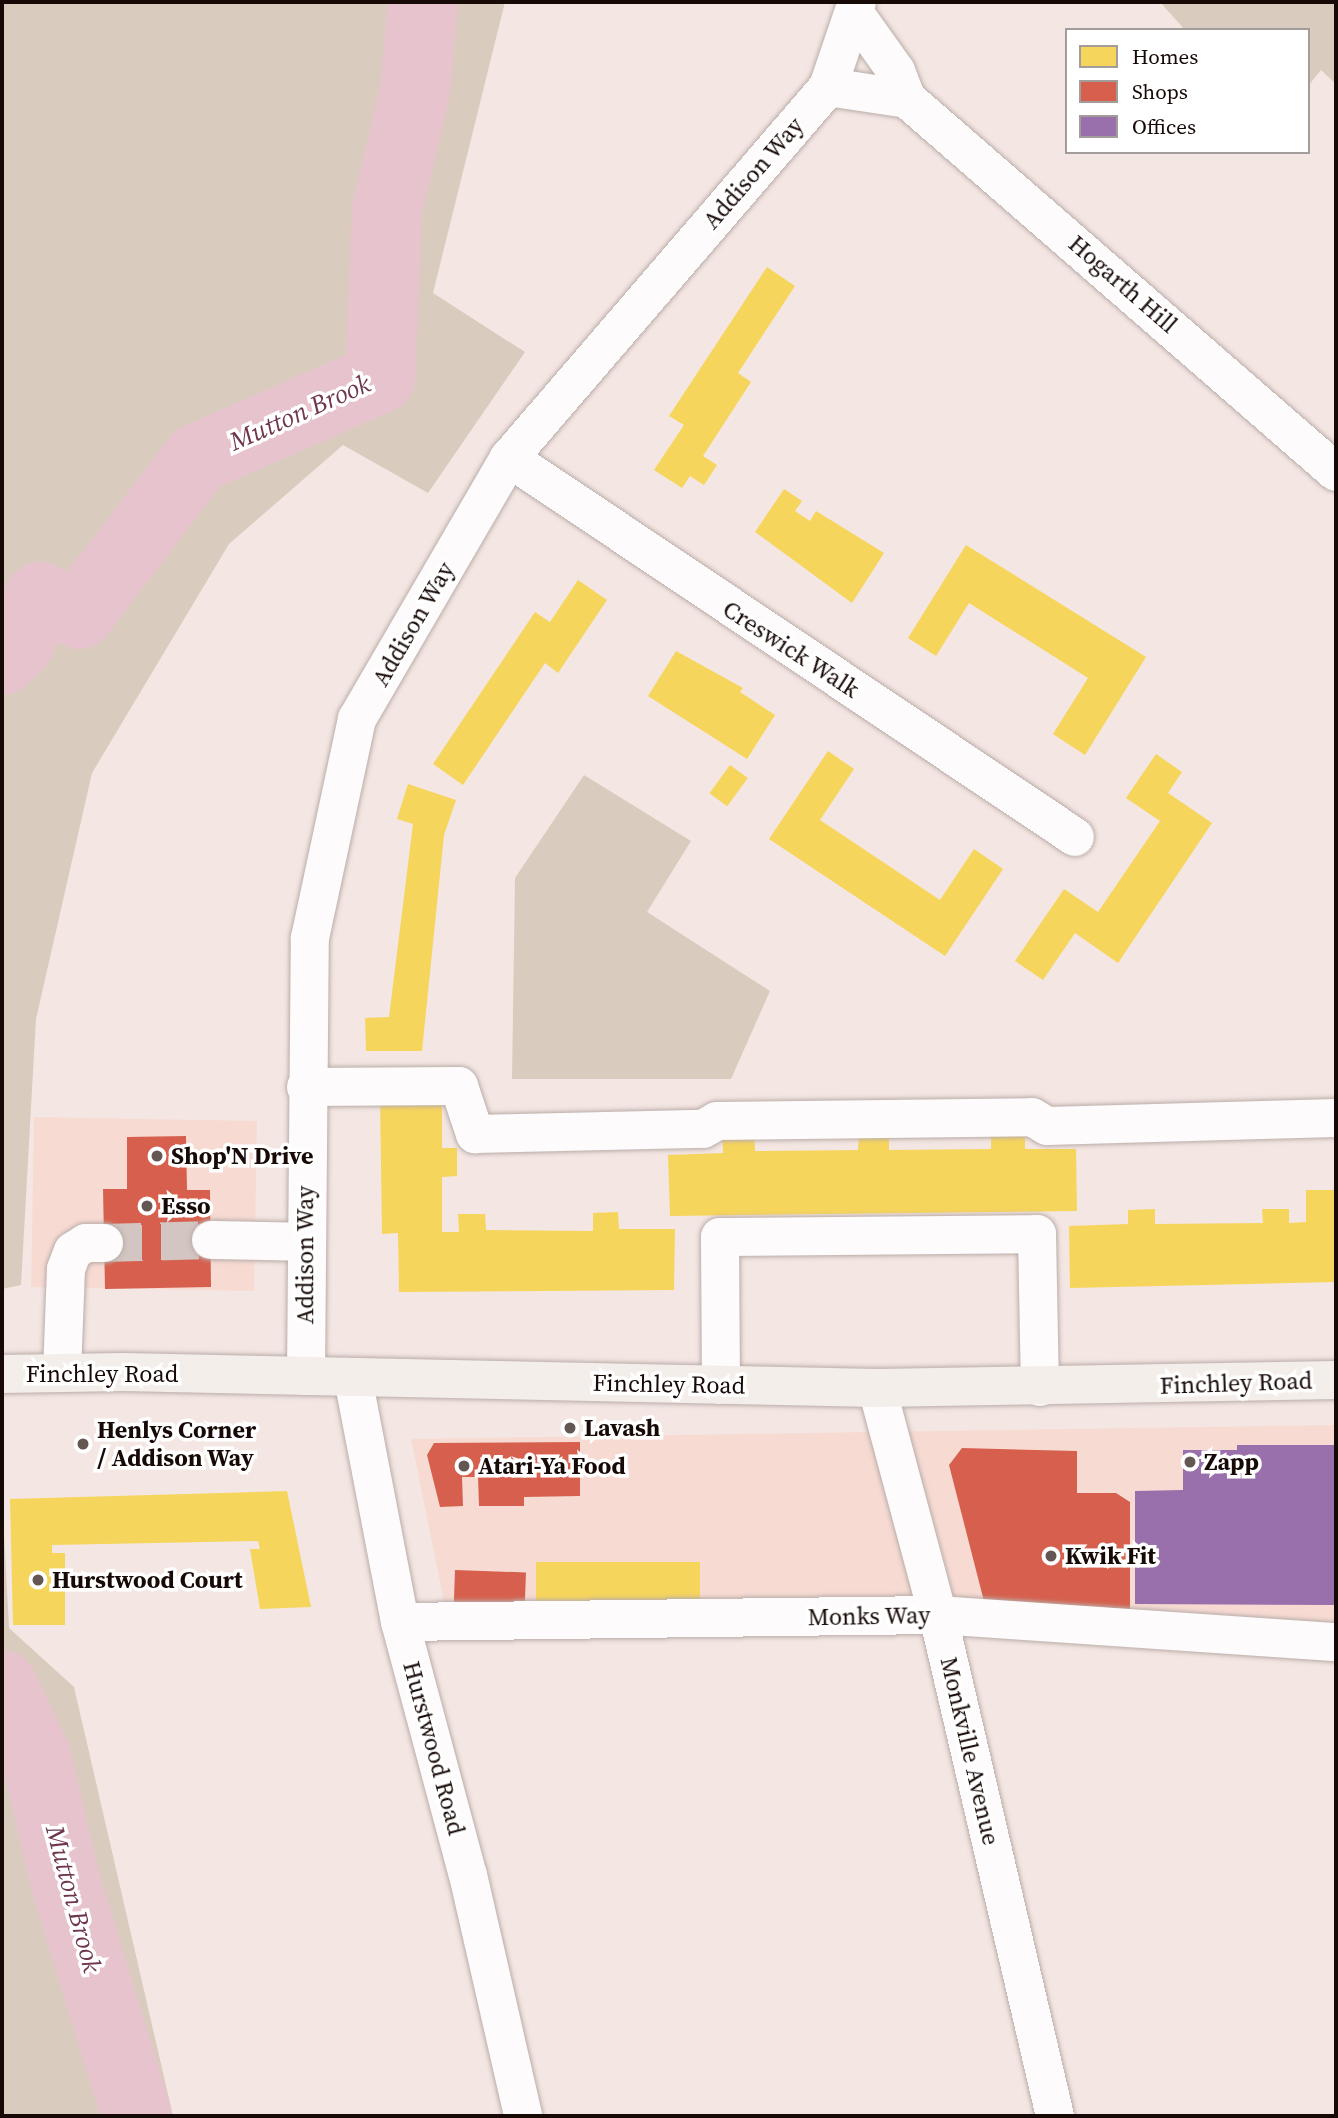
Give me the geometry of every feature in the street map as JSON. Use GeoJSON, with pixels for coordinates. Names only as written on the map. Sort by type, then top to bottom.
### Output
{"type":"FeatureCollection","features":[{"type":"Feature","properties":{"kind":"main road","name":"Finchley Road"},"geometry":{"type":"LineString","coordinates":[[2,1374],[306,1376],[877,1388],[1336,1380]]}},
{"type":"Feature","properties":{"kind":"street","name":"Addison Way"},"geometry":{"type":"LineString","coordinates":[[306,1376],[306,1087],[310,938],[358,719],[509,458],[828,87],[857,8]]}},
{"type":"Feature","properties":{"kind":"street","name":"Hogarth Hill"},"geometry":{"type":"LineString","coordinates":[[857,8],[896,71],[907,99],[1336,472]]}},
{"type":"Feature","properties":{"kind":"street"},"geometry":{"type":"LineString","coordinates":[[828,87],[907,99]]}},
{"type":"Feature","properties":{"kind":"street","name":"Creswick Walk"},"geometry":{"type":"LineString","coordinates":[[509,458],[1076,837]]}},
{"type":"Feature","properties":{"kind":"street"},"geometry":{"type":"LineString","coordinates":[[306,1087],[460,1086],[475,1134],[703,1129],[717,1121],[1032,1117],[1047,1126],[1336,1118]]}},
{"type":"Feature","properties":{"kind":"street"},"geometry":{"type":"LineString","coordinates":[[722,1385],[720,1237],[1037,1234],[1040,1387]]}},
{"type":"Feature","properties":{"kind":"street"},"geometry":{"type":"LineString","coordinates":[[211,1240],[305,1242]]}},
{"type":"Feature","properties":{"kind":"street"},"geometry":{"type":"LineString","coordinates":[[62,1373],[66,1269],[73,1251],[86,1243],[104,1243]]}},
{"type":"Feature","properties":{"kind":"street","name":"Hurstwood Road"},"geometry":{"type":"LineString","coordinates":[[353,1378],[400,1622],[468,1875],[523,2116]]}},
{"type":"Feature","properties":{"kind":"street","name":"Monkville Avenue"},"geometry":{"type":"LineString","coordinates":[[877,1388],[938,1615],[1055,2116]]}},
{"type":"Feature","properties":{"kind":"street","name":"Monks Way"},"geometry":{"type":"LineString","coordinates":[[400,1622],[938,1615],[1336,1642]]}},
{"type":"Feature","properties":{"kind":"shaded area"},"geometry":{"type":"Polygon","coordinates":[[[2,2],[505,2],[433,293],[525,352],[428,493],[343,445],[229,544],[92,773],[36,1019],[21,1285],[2,1289],[2,2]]]}},
{"type":"Feature","properties":{"kind":"shaded area"},"geometry":{"type":"Polygon","coordinates":[[[1160,2],[1336,2],[1336,84],[1321,70],[1310,84],[1310,28],[1183,28],[1160,2]]]}},
{"type":"Feature","properties":{"kind":"shaded area"},"geometry":{"type":"Polygon","coordinates":[[[584,775],[691,841],[647,912],[770,991],[731,1079],[512,1079],[515,878],[584,775]]]}},
{"type":"Feature","properties":{"kind":"shaded area","name":"Esso"},"geometry":{"type":"Polygon","coordinates":[[[34,1117],[257,1121],[254,1291],[31,1287],[34,1117]]]}},
{"type":"Feature","properties":{"kind":"shaded area"},"geometry":{"type":"Polygon","coordinates":[[[1336,1425],[1336,1642],[448,1621],[411,1439],[1336,1425]]]}},
{"type":"Feature","properties":{"kind":"shaded area"},"geometry":{"type":"Polygon","coordinates":[[[2,1493],[9,1628],[74,1687],[173,2116],[2,2116],[2,1493]]]}},
{"type":"Feature","properties":{"kind":"building: Homes"},"geometry":{"type":"Polygon","coordinates":[[[767,267],[795,286],[738,373],[751,382],[703,456],[717,465],[704,485],[690,476],[682,488],[654,470],[684,425],[669,416],[767,267]]]}},
{"type":"Feature","properties":{"kind":"building: Homes"},"geometry":{"type":"Polygon","coordinates":[[[784,489],[802,501],[795,511],[810,521],[816,511],[884,553],[852,603],[755,532],[784,489]]]}},
{"type":"Feature","properties":{"kind":"building: Homes"},"geometry":{"type":"Polygon","coordinates":[[[966,545],[1146,657],[1085,755],[1053,734],[1088,678],[969,603],[936,656],[908,638],[966,545]]]}},
{"type":"Feature","properties":{"kind":"building: Homes"},"geometry":{"type":"Polygon","coordinates":[[[578,580],[607,600],[558,673],[545,663],[463,785],[433,764],[535,612],[550,622],[578,580]]]}},
{"type":"Feature","properties":{"kind":"building: Homes"},"geometry":{"type":"Polygon","coordinates":[[[676,651],[743,688],[740,692],[775,715],[747,759],[648,696],[676,651]]]}},
{"type":"Feature","properties":{"kind":"building: Homes"},"geometry":{"type":"Polygon","coordinates":[[[828,751],[854,769],[820,820],[940,900],[974,849],[1003,869],[945,956],[769,839],[828,751]]]}},
{"type":"Feature","properties":{"kind":"building: Homes"},"geometry":{"type":"Polygon","coordinates":[[[1156,754],[1182,772],[1168,793],[1212,823],[1118,963],[1075,933],[1043,980],[1015,961],[1064,889],[1098,912],[1160,821],[1126,798],[1156,754]]]}},
{"type":"Feature","properties":{"kind":"building: Homes"},"geometry":{"type":"Polygon","coordinates":[[[730,765],[748,778],[727,806],[709,793],[730,765]]]}},
{"type":"Feature","properties":{"kind":"building: Homes"},"geometry":{"type":"Polygon","coordinates":[[[408,784],[456,800],[444,835],[422,1051],[366,1051],[365,1018],[389,1017],[413,824],[397,819],[408,784]]]}},
{"type":"Feature","properties":{"kind":"building: Homes"},"geometry":{"type":"Polygon","coordinates":[[[442,1092],[442,1148],[457,1148],[457,1176],[442,1177],[442,1232],[459,1232],[458,1214],[485,1214],[486,1230],[593,1231],[593,1213],[618,1212],[619,1229],[675,1229],[674,1290],[399,1292],[398,1233],[382,1234],[380,1094],[442,1092]]]}},
{"type":"Feature","properties":{"kind":"building: Homes"},"geometry":{"type":"Polygon","coordinates":[[[991,1129],[1025,1129],[1025,1149],[1076,1149],[1077,1211],[670,1216],[668,1155],[723,1153],[722,1132],[754,1130],[755,1151],[858,1150],[859,1130],[889,1130],[889,1150],[991,1149],[991,1129]]]}},
{"type":"Feature","properties":{"kind":"building: Homes"},"geometry":{"type":"Polygon","coordinates":[[[1306,1190],[1336,1190],[1336,1282],[1070,1288],[1069,1226],[1128,1224],[1128,1210],[1155,1209],[1155,1224],[1263,1223],[1262,1209],[1289,1209],[1289,1223],[1306,1222],[1306,1190]]]}},
{"type":"Feature","properties":{"kind":"building: Homes","name":"Hurstwood Court"},"geometry":{"type":"Polygon","coordinates":[[[287,1491],[311,1607],[260,1609],[250,1549],[260,1549],[258,1541],[52,1545],[52,1553],[65,1553],[65,1625],[13,1625],[10,1499],[287,1491]]]}},
{"type":"Feature","properties":{"kind":"building: Homes"},"geometry":{"type":"Polygon","coordinates":[[[536,1562],[700,1562],[700,1601],[536,1601],[536,1562]]]}},
{"type":"Feature","properties":{"kind":"building: Shops"},"geometry":{"type":"Polygon","coordinates":[[[186,1136],[187,1190],[210,1190],[211,1287],[105,1289],[103,1189],[127,1189],[127,1137],[186,1136]]]}},
{"type":"Feature","properties":{"kind":"building: Shops"},"geometry":{"type":"Polygon","coordinates":[[[580,1442],[580,1496],[524,1497],[524,1506],[479,1506],[478,1477],[462,1477],[463,1506],[440,1507],[427,1455],[434,1443],[580,1442]]]}},
{"type":"Feature","properties":{"kind":"building: Shops","name":"Kwik Fit"},"geometry":{"type":"Polygon","coordinates":[[[962,1448],[1077,1451],[1077,1493],[1116,1493],[1130,1502],[1130,1620],[986,1609],[949,1465],[962,1448]]]}},
{"type":"Feature","properties":{"kind":"building: Shops"},"geometry":{"type":"Polygon","coordinates":[[[455,1570],[526,1572],[525,1606],[454,1604],[455,1570]]]}},
{"type":"Feature","properties":{"kind":"building: Offices"},"geometry":{"type":"Polygon","coordinates":[[[1237,1445],[1336,1445],[1336,1605],[1135,1604],[1135,1491],[1183,1490],[1183,1450],[1237,1450],[1237,1445]]]}},
{"type":"Feature","properties":{"kind":"waterway","name":"Mutton Brook"},"geometry":{"type":"LineString","coordinates":[[2,660],[18,645],[40,597],[79,614],[198,458],[380,378],[387,210],[415,91],[423,2]]}},
{"type":"Feature","properties":{"kind":"waterway","name":"Mutton Brook"},"geometry":{"type":"LineString","coordinates":[[2,1685],[36,1757],[66,1884],[137,2116]]}},
{"type":"Feature","properties":{"kind":"tunnel"},"geometry":{"type":"LineString","coordinates":[[104,1243],[211,1240]]}},
{"type":"Feature","properties":{"kind":"place","name":"Shop'N Drive"},"geometry":{"type":"Point","coordinates":[157,1156]}},
{"type":"Feature","properties":{"kind":"place","name":"Esso"},"geometry":{"type":"Point","coordinates":[147,1206]}},
{"type":"Feature","properties":{"kind":"place","name":"Lavash"},"geometry":{"type":"Point","coordinates":[570,1428]}},
{"type":"Feature","properties":{"kind":"place","name":"Henlys Corner / Addison Way"},"geometry":{"type":"Point","coordinates":[83,1444]}},
{"type":"Feature","properties":{"kind":"place","name":"Zapp"},"geometry":{"type":"Point","coordinates":[1190,1462]}},
{"type":"Feature","properties":{"kind":"place","name":"Atari-Ya Food"},"geometry":{"type":"Point","coordinates":[464,1466]}},
{"type":"Feature","properties":{"kind":"place","name":"Kwik Fit"},"geometry":{"type":"Point","coordinates":[1051,1556]}},
{"type":"Feature","properties":{"kind":"place","name":"Hurstwood Court"},"geometry":{"type":"Point","coordinates":[38,1580]}}]}
